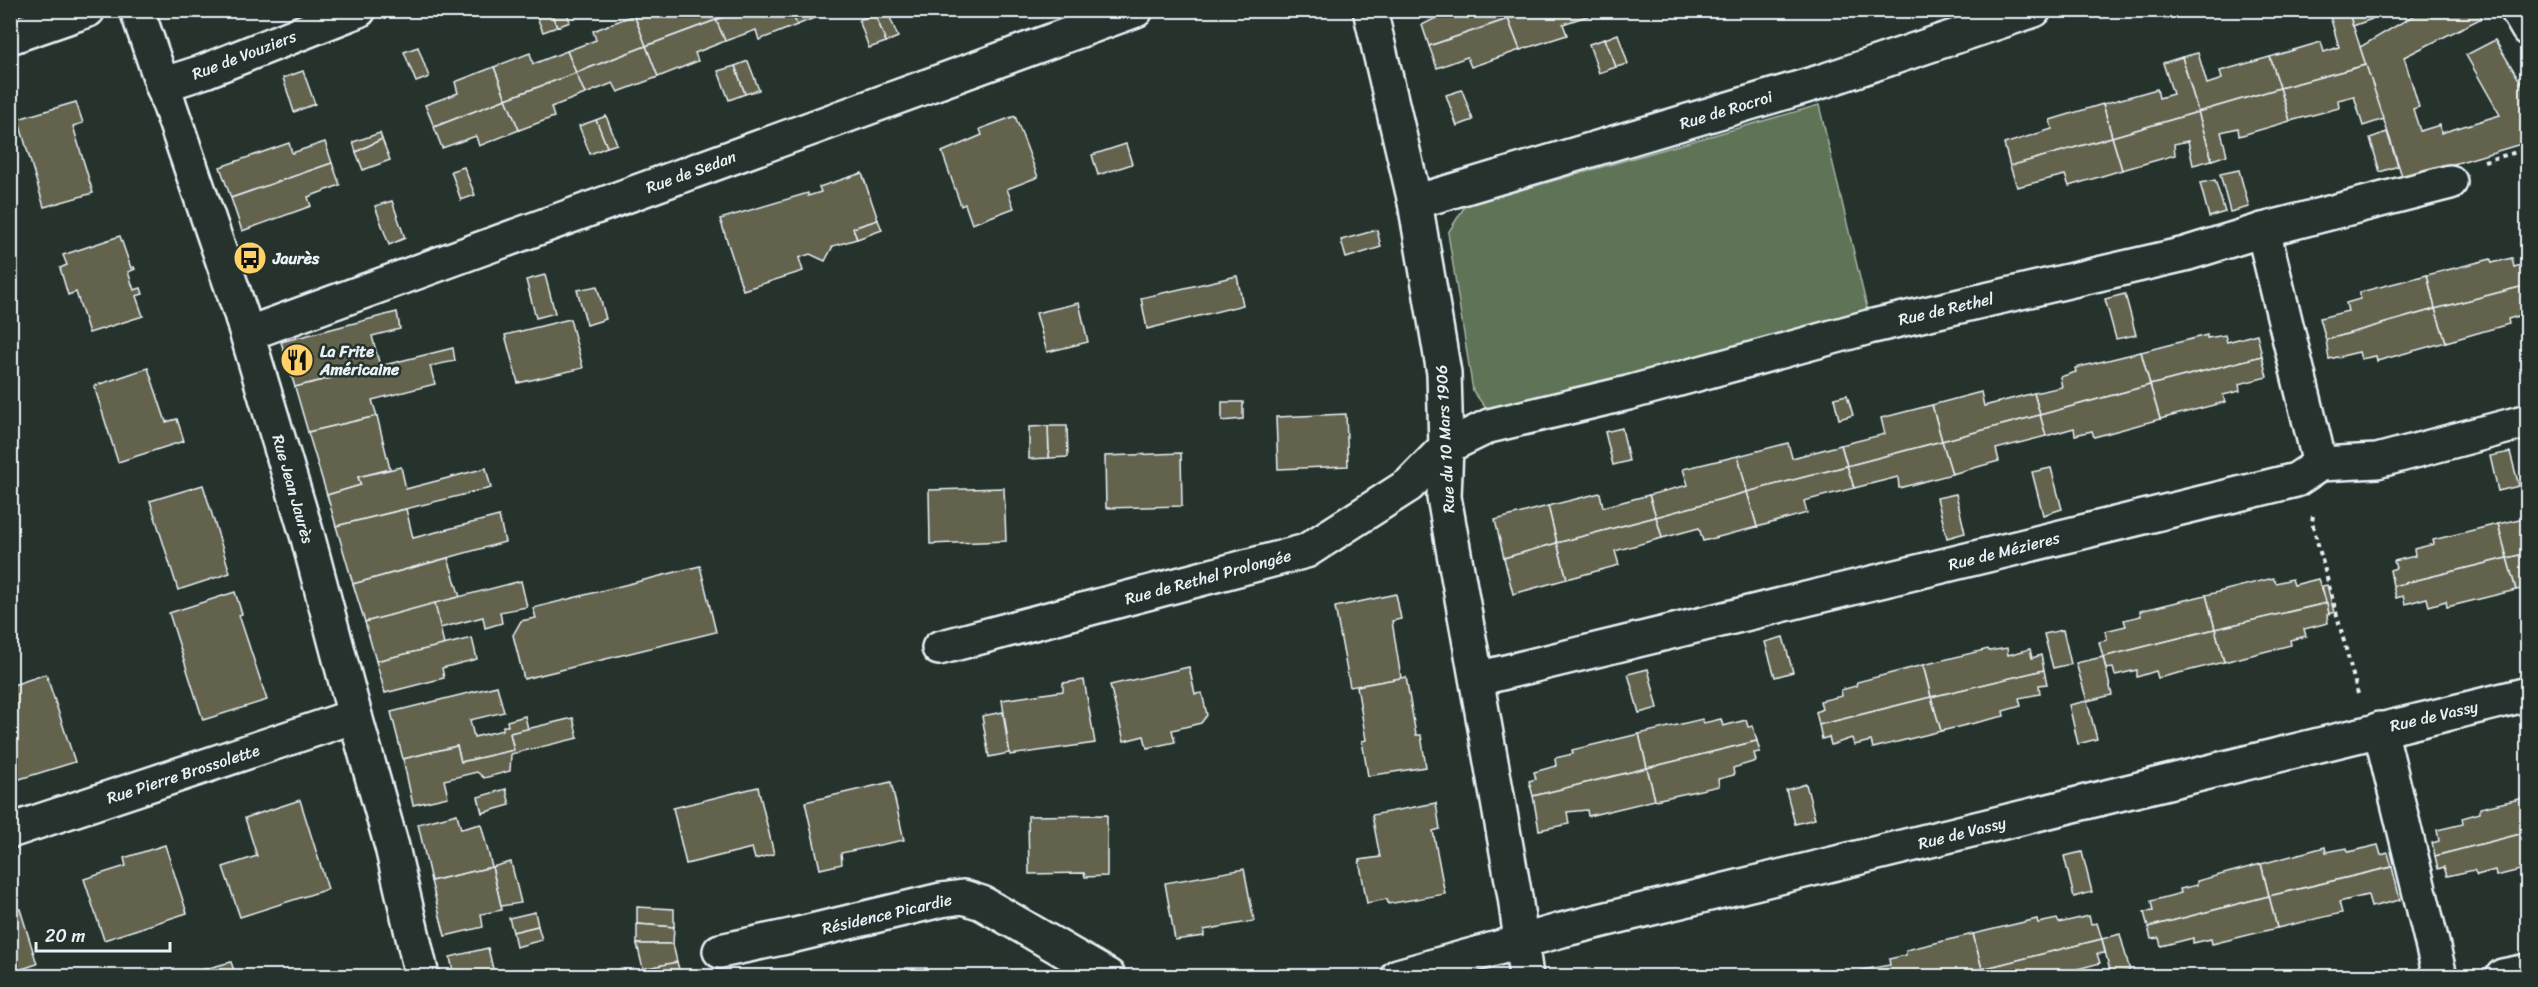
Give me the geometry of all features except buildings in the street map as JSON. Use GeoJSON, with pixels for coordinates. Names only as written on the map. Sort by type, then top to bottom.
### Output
{"type":"FeatureCollection","features":[{"type":"Feature","properties":{"kind":"street"},"geometry":{"type":"LineString","coordinates":[[10,37],[88,10]]}},
{"type":"Feature","properties":{"kind":"street","name":"Rue Jean Jaurès"},"geometry":{"type":"LineString","coordinates":[[137,10],[247,334],[308,538],[392,847],[422,976]]}},
{"type":"Feature","properties":{"kind":"street","name":"Rue de Vouziers"},"geometry":{"type":"LineString","coordinates":[[162,85],[205,71],[359,10]]}},
{"type":"Feature","properties":{"kind":"street","name":"Rue de Sedan"},"geometry":{"type":"LineString","coordinates":[[247,334],[1136,10]]}},
{"type":"Feature","properties":{"kind":"street","name":"Rue du 10 Mars 1906"},"geometry":{"type":"LineString","coordinates":[[1370,10],[1415,202],[1444,374],[1446,447],[1444,497],[1478,679],[1526,976]]}},
{"type":"Feature","properties":{"kind":"street"},"geometry":{"type":"LineString","coordinates":[[2517,10],[2528,29]]}},
{"type":"Feature","properties":{"kind":"street","name":"Rue de Rocroi"},"geometry":{"type":"LineString","coordinates":[[1415,202],[1823,81],[2018,13]]}},
{"type":"Feature","properties":{"kind":"street","name":"Rue de Rethel"},"geometry":{"type":"LineString","coordinates":[[1446,447],[1489,426],[1628,393],[1869,327],[2185,254],[2263,230],[2450,182]]}},
{"type":"Feature","properties":{"kind":"street"},"geometry":{"type":"LineString","coordinates":[[2263,230],[2320,465]]}},
{"type":"Feature","properties":{"kind":"street","name":"Rue de Mézieres"},"geometry":{"type":"LineString","coordinates":[[1478,679],[2296,480],[2320,465],[2377,461],[2528,421]]}},
{"type":"Feature","properties":{"kind":"street","name":"Rue de Rethel Prolongée"},"geometry":{"type":"LineString","coordinates":[[939,648],[1306,552],[1409,485],[1446,447]]}},
{"type":"Feature","properties":{"kind":"street","name":"Rue de Vassy"},"geometry":{"type":"LineString","coordinates":[[1398,976],[1521,942],[2528,694]]}},
{"type":"Feature","properties":{"kind":"street","name":"Rue Pierre Brossolette"},"geometry":{"type":"LineString","coordinates":[[10,831],[355,716]]}},
{"type":"Feature","properties":{"kind":"street"},"geometry":{"type":"LineString","coordinates":[[2380,729],[2440,976]]}},
{"type":"Feature","properties":{"kind":"street","name":"Résidence Picardie"},"geometry":{"type":"LineString","coordinates":[[720,951],[941,900],[963,897],[982,903],[1108,976]]}},
{"type":"Feature","properties":{"kind":"street"},"geometry":{"type":"LineString","coordinates":[[2503,976],[2528,971]]}},
{"type":"Feature","properties":{"kind":"path"},"geometry":{"type":"LineString","coordinates":[[2320,465],[2312,522],[2362,711],[2380,729]]}},
{"type":"Feature","properties":{"kind":"green space"},"geometry":{"type":"Polygon","coordinates":[[[1819,105],[1868,312],[1503,411],[1485,407],[1473,391],[1448,233],[1465,206],[1819,105]]]}},
{"type":"Feature","properties":{"kind":"place","name":"Jaurès"},"geometry":{"type":"Point","coordinates":[250,258]}},
{"type":"Feature","properties":{"kind":"place","name":"La Frite Américaine"},"geometry":{"type":"Point","coordinates":[297,360]}}]}
